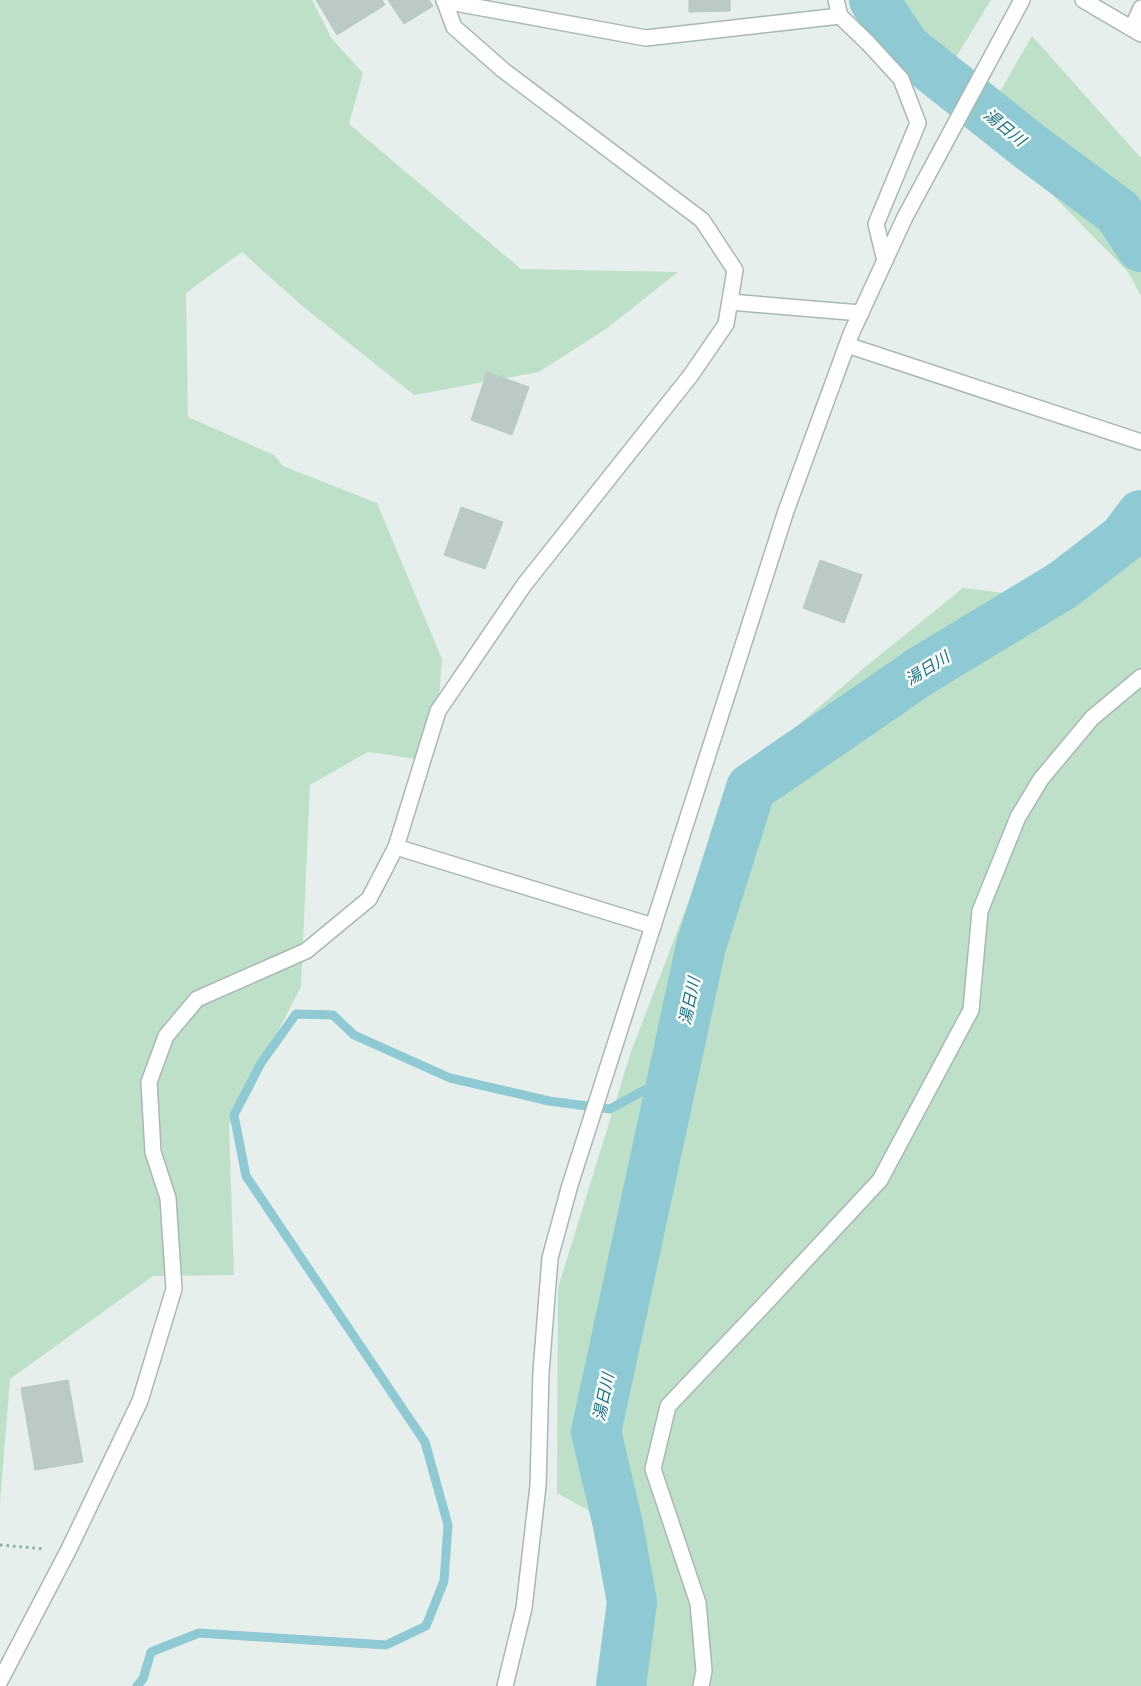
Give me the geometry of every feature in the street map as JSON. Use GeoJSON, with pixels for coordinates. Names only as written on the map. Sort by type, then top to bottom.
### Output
{"type":"FeatureCollection","features":[{"type":"Feature","properties":{"kind":"street"},"geometry":{"type":"LineString","coordinates":[[836,0],[840,16],[868,43],[900,79],[918,123],[876,224],[885,261]]}},
{"type":"Feature","properties":{"kind":"street"},"geometry":{"type":"LineString","coordinates":[[505,1686],[524,1608],[538,1486],[541,1372],[550,1258],[570,1185],[786,511],[847,345],[905,217],[1022,0]]}},
{"type":"Feature","properties":{"kind":"street"},"geometry":{"type":"LineString","coordinates":[[1083,0],[1136,31],[1141,8]]}},
{"type":"Feature","properties":{"kind":"street"},"geometry":{"type":"LineString","coordinates":[[444,1],[646,38],[840,16]]}},
{"type":"Feature","properties":{"kind":"street"},"geometry":{"type":"LineString","coordinates":[[0,1680],[68,1551],[140,1401],[174,1288],[168,1198],[153,1152],[149,1082],[166,1036],[197,999],[306,951],[369,900],[396,847],[438,711],[524,585],[691,374],[726,324],[736,270],[702,220],[503,70],[454,27],[444,1]]}},
{"type":"Feature","properties":{"kind":"street"},"geometry":{"type":"LineString","coordinates":[[730,302],[861,313]]}},
{"type":"Feature","properties":{"kind":"street"},"geometry":{"type":"LineString","coordinates":[[847,345],[1141,442]]}},
{"type":"Feature","properties":{"kind":"street"},"geometry":{"type":"LineString","coordinates":[[701,1686],[704,1671],[698,1603],[653,1469],[668,1406],[880,1180],[971,1010],[980,911],[1018,817],[1041,779],[1092,718],[1141,677]]}},
{"type":"Feature","properties":{"kind":"street"},"geometry":{"type":"LineString","coordinates":[[396,847],[653,926]]}},
{"type":"Feature","properties":{"kind":"path"},"geometry":{"type":"LineString","coordinates":[[0,1545],[68,1551]]}},
{"type":"Feature","properties":{"kind":"green space"},"geometry":{"type":"Polygon","coordinates":[[[0,0],[312,0],[332,39],[363,73],[349,124],[521,269],[678,272],[606,329],[539,372],[414,395],[300,304],[242,252],[186,293],[188,417],[274,455],[283,466],[377,503],[442,659],[438,711],[423,760],[368,752],[310,785],[301,987],[229,1125],[234,1275],[153,1276],[10,1379],[0,1503],[0,0]]]}},
{"type":"Feature","properties":{"kind":"green space"},"geometry":{"type":"Polygon","coordinates":[[[895,0],[991,0],[953,62],[895,0]]]}},
{"type":"Feature","properties":{"kind":"green space"},"geometry":{"type":"Polygon","coordinates":[[[1032,36],[1141,158],[1141,296],[1128,272],[982,123],[1032,36]]]}},
{"type":"Feature","properties":{"kind":"green space"},"geometry":{"type":"Polygon","coordinates":[[[1141,497],[1141,1686],[617,1686],[626,1570],[590,1511],[557,1493],[558,1288],[631,1052],[735,780],[864,668],[963,588],[1029,596],[1141,497]]]}},
{"type":"Feature","properties":{"kind":"building"},"geometry":{"type":"Polygon","coordinates":[[[316,0],[382,0],[385,5],[337,35],[316,0]]]}},
{"type":"Feature","properties":{"kind":"building"},"geometry":{"type":"Polygon","coordinates":[[[388,0],[429,0],[433,6],[404,24],[388,0]]]}},
{"type":"Feature","properties":{"kind":"building"},"geometry":{"type":"Polygon","coordinates":[[[689,0],[730,0],[730,11],[689,12],[689,0]]]}},
{"type":"Feature","properties":{"kind":"building"},"geometry":{"type":"Polygon","coordinates":[[[487,372],[529,387],[512,435],[471,420],[487,372]]]}},
{"type":"Feature","properties":{"kind":"building"},"geometry":{"type":"Polygon","coordinates":[[[461,507],[503,522],[485,569],[444,555],[461,507]]]}},
{"type":"Feature","properties":{"kind":"building"},"geometry":{"type":"Polygon","coordinates":[[[820,560],[862,575],[844,623],[803,608],[820,560]]]}},
{"type":"Feature","properties":{"kind":"building"},"geometry":{"type":"Polygon","coordinates":[[[68,1380],[83,1462],[35,1470],[21,1388],[68,1380]]]}},
{"type":"Feature","properties":{"kind":"waterway","name":"湯日川"},"geometry":{"type":"LineString","coordinates":[[874,0],[906,48],[1029,146],[1118,212],[1141,247]]}},
{"type":"Feature","properties":{"kind":"waterway","name":"湯日川"},"geometry":{"type":"LineString","coordinates":[[621,1686],[632,1602],[618,1525],[596,1432],[701,946],[751,788],[921,671],[1063,585],[1124,538],[1141,515]]}},
{"type":"Feature","properties":{"kind":"waterway"},"geometry":{"type":"LineString","coordinates":[[137,1686],[143,1679],[151,1652],[199,1633],[386,1645],[426,1626],[444,1581],[448,1525],[425,1442],[246,1176],[234,1115],[261,1063],[296,1014],[333,1015],[354,1035],[450,1078],[549,1101],[610,1109],[659,1082],[701,946]]}}]}
